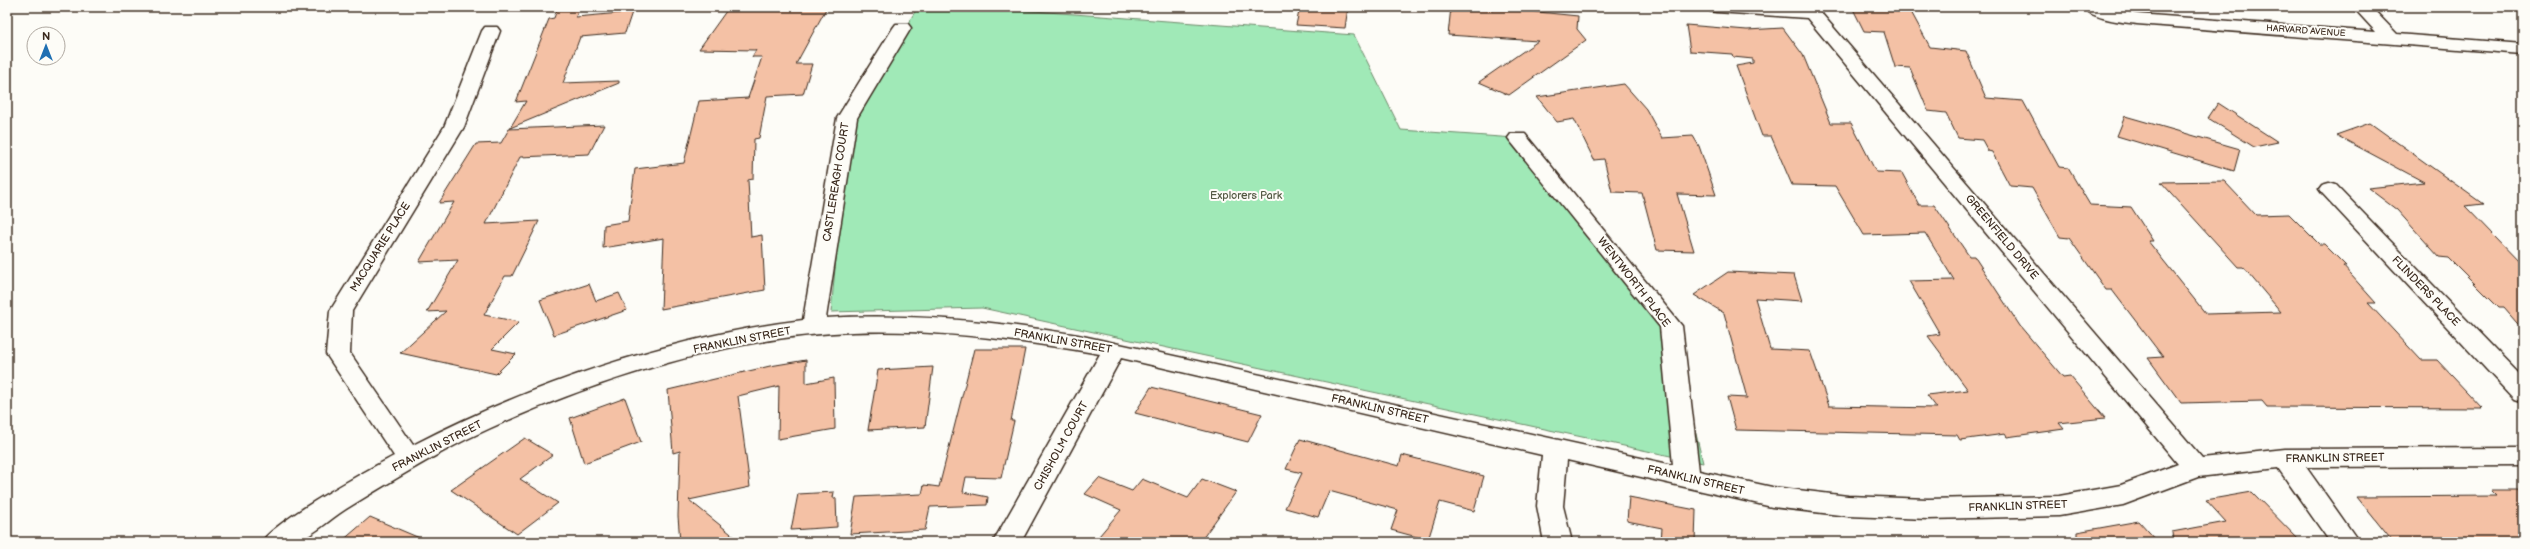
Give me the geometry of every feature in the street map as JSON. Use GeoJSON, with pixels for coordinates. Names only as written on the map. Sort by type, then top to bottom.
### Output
{"type":"FeatureCollection","features":[{"type":"Feature","properties":{"kind":"street"},"geometry":{"type":"LineString","coordinates":[[1716,7],[1809,10]]}},
{"type":"Feature","properties":{"kind":"street","name":"HARVARD AVENUE"},"geometry":{"type":"LineString","coordinates":[[2091,7],[2112,15],[2137,19],[2523,49]]}},
{"type":"Feature","properties":{"kind":"street"},"geometry":{"type":"LineString","coordinates":[[2361,7],[2391,38]]}},
{"type":"Feature","properties":{"kind":"street","name":"GREENFIELD DRIVE"},"geometry":{"type":"LineString","coordinates":[[1809,10],[2196,468]]}},
{"type":"Feature","properties":{"kind":"street","name":"CASTLEREAGH COURT"},"geometry":{"type":"LineString","coordinates":[[814,327],[847,118],[902,28]]}},
{"type":"Feature","properties":{"kind":"street","name":"MACQUARIE PLACE"},"geometry":{"type":"LineString","coordinates":[[409,459],[338,354],[341,311],[454,127],[491,31]]}},
{"type":"Feature","properties":{"kind":"street","name":"WENTWORTH PLACE"},"geometry":{"type":"LineString","coordinates":[[1518,138],[1671,326],[1687,478]]}},
{"type":"Feature","properties":{"kind":"street","name":"FLINDERS PLACE"},"geometry":{"type":"LineString","coordinates":[[2329,189],[2523,393]]}},
{"type":"Feature","properties":{"kind":"street","name":"FRANKLIN STREET"},"geometry":{"type":"LineString","coordinates":[[276,542],[409,459],[512,408],[604,376],[669,356],[729,341],[814,327],[888,324],[964,326],[1036,335],[1115,349],[1772,497],[1848,506],[1928,509],[2059,506],[2123,495],[2196,468],[2285,458],[2523,457]]}},
{"type":"Feature","properties":{"kind":"street","name":"CHISHOLM COURT"},"geometry":{"type":"LineString","coordinates":[[1007,542],[1115,349]]}},
{"type":"Feature","properties":{"kind":"street"},"geometry":{"type":"LineString","coordinates":[[1556,448],[1549,489],[1549,510],[1558,542]]}},
{"type":"Feature","properties":{"kind":"street"},"geometry":{"type":"LineString","coordinates":[[2285,458],[2345,542]]}},
{"type":"Feature","properties":{"kind":"green space","name":"Explorers Park"},"geometry":{"type":"Polygon","coordinates":[[[918,7],[980,7],[1354,35],[1401,130],[1515,138],[1670,326],[1703,463],[982,308],[831,312],[849,117],[918,7]]]}},
{"type":"Feature","properties":{"kind":"building"},"geometry":{"type":"Polygon","coordinates":[[[558,7],[579,7],[576,17],[632,12],[625,33],[580,37],[563,83],[619,81],[619,83],[510,128],[526,101],[516,102],[549,19],[554,18],[558,7]]]}},
{"type":"Feature","properties":{"kind":"building"},"geometry":{"type":"Polygon","coordinates":[[[729,7],[827,7],[796,64],[812,64],[803,94],[767,96],[759,138],[754,139],[753,179],[748,180],[751,237],[762,235],[765,290],[661,309],[664,238],[603,248],[604,225],[628,221],[635,169],[684,163],[699,101],[748,98],[762,57],[752,57],[756,50],[699,49],[729,7]]]}},
{"type":"Feature","properties":{"kind":"building"},"geometry":{"type":"Polygon","coordinates":[[[1300,7],[1348,7],[1345,28],[1296,25],[1300,7]]]}},
{"type":"Feature","properties":{"kind":"building"},"geometry":{"type":"Polygon","coordinates":[[[1451,7],[1528,11],[1578,16],[1577,29],[1586,40],[1509,95],[1479,82],[1538,41],[1448,35],[1451,7]]]}},
{"type":"Feature","properties":{"kind":"building"},"geometry":{"type":"Polygon","coordinates":[[[1852,7],[1909,8],[1930,47],[1966,51],[1986,98],[2023,101],[2059,167],[2068,168],[2090,205],[2131,207],[2153,241],[2148,241],[2206,314],[2281,312],[2243,267],[2238,267],[2161,182],[2224,181],[2256,215],[2289,214],[2319,244],[2324,244],[2346,266],[2343,266],[2376,303],[2368,303],[2421,360],[2437,360],[2482,408],[2267,407],[2262,401],[2181,403],[2148,358],[2163,357],[2112,290],[2106,290],[2069,238],[2060,237],[2032,188],[2010,186],[1992,152],[1988,151],[1982,140],[1958,138],[1946,113],[1928,111],[1910,68],[1895,67],[1884,32],[1864,31],[1852,7]]]}},
{"type":"Feature","properties":{"kind":"building"},"geometry":{"type":"Polygon","coordinates":[[[1686,25],[1747,30],[1783,28],[1803,55],[1831,123],[1851,123],[1876,172],[1902,173],[1919,205],[1934,205],[1969,256],[1974,256],[2020,326],[2063,377],[2070,376],[2105,418],[2059,423],[2064,429],[2007,437],[2005,434],[1960,440],[1957,435],[1736,430],[1727,397],[1747,398],[1724,313],[1694,295],[1728,272],[1794,275],[1802,301],[1755,298],[1770,349],[1810,351],[1829,406],[1937,408],[1927,395],[1968,390],[1928,336],[1940,334],[1909,281],[1954,280],[1925,233],[1864,235],[1835,186],[1792,185],[1771,136],[1762,136],[1736,66],[1753,63],[1753,59],[1733,57],[1732,54],[1690,51],[1686,25]]]}},
{"type":"Feature","properties":{"kind":"building"},"geometry":{"type":"Polygon","coordinates":[[[1624,84],[1646,109],[1662,138],[1693,136],[1699,146],[1716,195],[1677,194],[1694,251],[1657,250],[1642,193],[1612,192],[1604,159],[1594,160],[1574,119],[1557,122],[1537,97],[1624,84]]]}},
{"type":"Feature","properties":{"kind":"building"},"geometry":{"type":"Polygon","coordinates":[[[2218,103],[2278,142],[2254,147],[2208,118],[2218,103]]]}},
{"type":"Feature","properties":{"kind":"building"},"geometry":{"type":"Polygon","coordinates":[[[2125,116],[2240,149],[2234,171],[2117,136],[2125,116]]]}},
{"type":"Feature","properties":{"kind":"building"},"geometry":{"type":"Polygon","coordinates":[[[2370,123],[2483,204],[2465,206],[2523,266],[2523,330],[2504,308],[2499,308],[2449,258],[2439,257],[2397,210],[2368,188],[2424,182],[2336,135],[2370,123]]]}},
{"type":"Feature","properties":{"kind":"building"},"geometry":{"type":"Polygon","coordinates":[[[604,125],[589,154],[520,157],[486,224],[539,221],[512,276],[505,276],[484,315],[519,322],[492,349],[516,354],[496,374],[400,353],[446,311],[427,312],[458,260],[419,262],[454,202],[439,203],[476,144],[501,143],[509,129],[604,125]]]}},
{"type":"Feature","properties":{"kind":"building"},"geometry":{"type":"Polygon","coordinates":[[[589,284],[596,301],[619,293],[627,310],[554,335],[540,300],[589,284]]]}},
{"type":"Feature","properties":{"kind":"building"},"geometry":{"type":"Polygon","coordinates":[[[974,349],[1025,349],[1011,421],[1014,421],[1001,478],[966,477],[963,492],[988,497],[987,505],[930,507],[925,530],[850,534],[856,497],[922,494],[924,485],[939,487],[974,349]]]}},
{"type":"Feature","properties":{"kind":"building"},"geometry":{"type":"Polygon","coordinates":[[[806,360],[806,383],[834,378],[835,429],[778,439],[779,386],[738,396],[750,487],[689,500],[741,542],[680,542],[678,516],[680,451],[673,453],[668,390],[770,366],[806,360]]]}},
{"type":"Feature","properties":{"kind":"building"},"geometry":{"type":"Polygon","coordinates":[[[933,367],[925,427],[868,430],[878,370],[933,367]]]}},
{"type":"Feature","properties":{"kind":"building"},"geometry":{"type":"Polygon","coordinates":[[[1151,387],[1262,414],[1248,442],[1135,413],[1151,387]]]}},
{"type":"Feature","properties":{"kind":"building"},"geometry":{"type":"Polygon","coordinates":[[[625,398],[641,442],[584,463],[570,418],[625,398]]]}},
{"type":"Feature","properties":{"kind":"building"},"geometry":{"type":"Polygon","coordinates":[[[525,438],[553,455],[520,479],[558,503],[517,534],[451,490],[525,438]]]}},
{"type":"Feature","properties":{"kind":"building"},"geometry":{"type":"Polygon","coordinates":[[[1300,439],[1399,466],[1402,455],[1484,476],[1474,511],[1440,502],[1428,540],[1391,530],[1398,510],[1329,491],[1318,517],[1285,508],[1302,473],[1286,469],[1300,439]]]}},
{"type":"Feature","properties":{"kind":"building"},"geometry":{"type":"Polygon","coordinates":[[[1099,478],[1132,491],[1142,479],[1188,498],[1202,479],[1236,492],[1200,542],[1094,542],[1121,510],[1085,494],[1099,478]]]}},
{"type":"Feature","properties":{"kind":"building"},"geometry":{"type":"Polygon","coordinates":[[[2490,490],[2523,490],[2523,542],[2393,542],[2357,497],[2496,496],[2490,490]]]}},
{"type":"Feature","properties":{"kind":"building"},"geometry":{"type":"Polygon","coordinates":[[[834,492],[833,498],[836,498],[837,527],[791,530],[798,494],[834,492]]]}},
{"type":"Feature","properties":{"kind":"building"},"geometry":{"type":"Polygon","coordinates":[[[2252,492],[2301,542],[2173,542],[2172,532],[2226,522],[2206,500],[2252,492]]]}},
{"type":"Feature","properties":{"kind":"building"},"geometry":{"type":"Polygon","coordinates":[[[1629,497],[1696,510],[1695,542],[1661,542],[1662,528],[1627,521],[1629,497]]]}},
{"type":"Feature","properties":{"kind":"building"},"geometry":{"type":"Polygon","coordinates":[[[370,517],[429,542],[341,542],[370,517]]]}},
{"type":"Feature","properties":{"kind":"building"},"geometry":{"type":"Polygon","coordinates":[[[2139,521],[2158,542],[2077,542],[2077,532],[2139,521]]]}}]}
